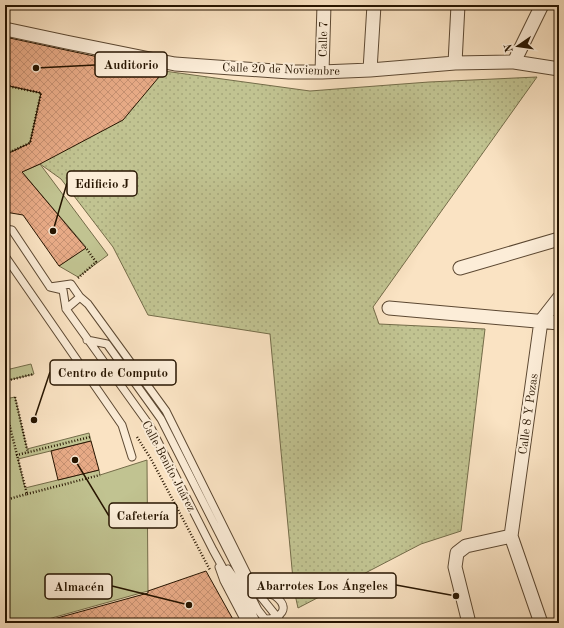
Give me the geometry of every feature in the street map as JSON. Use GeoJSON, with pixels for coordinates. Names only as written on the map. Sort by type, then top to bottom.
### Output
{"type":"FeatureCollection","features":[{"type":"Feature","properties":{"kind":"street","name":"Calle 7"},"geometry":{"type":"LineString","coordinates":[[322,72],[324,5]]}},
{"type":"Feature","properties":{"kind":"street"},"geometry":{"type":"LineString","coordinates":[[370,70],[374,5]]}},
{"type":"Feature","properties":{"kind":"street"},"geometry":{"type":"LineString","coordinates":[[455,63],[458,5]]}},
{"type":"Feature","properties":{"kind":"street"},"geometry":{"type":"LineString","coordinates":[[514,62],[542,5]]}},
{"type":"Feature","properties":{"kind":"street","name":"Calle 20 de Noviembre"},"geometry":{"type":"LineString","coordinates":[[5,29],[174,64],[289,72],[370,70],[455,63],[514,62],[559,68]]}},
{"type":"Feature","properties":{"kind":"street"},"geometry":{"type":"LineString","coordinates":[[460,268],[559,239]]}},
{"type":"Feature","properties":{"kind":"street"},"geometry":{"type":"LineString","coordinates":[[541,321],[559,298]]}},
{"type":"Feature","properties":{"kind":"street"},"geometry":{"type":"LineString","coordinates":[[389,308],[559,323]]}},
{"type":"Feature","properties":{"kind":"street","name":"Calle 8 Y Pozas"},"geometry":{"type":"LineString","coordinates":[[512,536],[541,321]]}},
{"type":"Feature","properties":{"kind":"street"},"geometry":{"type":"LineString","coordinates":[[469,623],[455,567],[457,553],[466,546],[512,536],[540,623]]}},
{"type":"Feature","properties":{"kind":"lane","name":"Calle Benito Juárez"},"geometry":{"type":"LineString","coordinates":[[5,229],[12,230],[50,287],[64,290],[66,309],[150,426],[252,623]]}},
{"type":"Feature","properties":{"kind":"lane"},"geometry":{"type":"LineString","coordinates":[[5,256],[122,425],[132,457]]}},
{"type":"Feature","properties":{"kind":"lane"},"geometry":{"type":"LineString","coordinates":[[50,287],[71,284],[80,297],[88,304],[166,411],[256,592],[279,620]]}},
{"type":"Feature","properties":{"kind":"lane"},"geometry":{"type":"LineString","coordinates":[[66,309],[80,297]]}},
{"type":"Feature","properties":{"kind":"lane"},"geometry":{"type":"LineString","coordinates":[[87,340],[107,344],[161,419],[258,610],[265,618],[279,620]]}},
{"type":"Feature","properties":{"kind":"lane"},"geometry":{"type":"LineString","coordinates":[[213,550],[224,581],[246,623]]}},
{"type":"Feature","properties":{"kind":"lane"},"geometry":{"type":"LineString","coordinates":[[213,550],[233,576],[257,623]]}},
{"type":"Feature","properties":{"kind":"lane"},"geometry":{"type":"LineString","coordinates":[[256,592],[273,595],[282,602],[284,609],[279,620]]}},
{"type":"Feature","properties":{"kind":"path"},"geometry":{"type":"LineString","coordinates":[[5,96],[8,86],[41,93],[30,143],[10,152],[5,148]]}},
{"type":"Feature","properties":{"kind":"path"},"geometry":{"type":"LineString","coordinates":[[5,381],[34,374]]}},
{"type":"Feature","properties":{"kind":"path"},"geometry":{"type":"LineString","coordinates":[[14,397],[28,453]]}},
{"type":"Feature","properties":{"kind":"path"},"geometry":{"type":"LineString","coordinates":[[5,408],[27,494]]}},
{"type":"Feature","properties":{"kind":"path"},"geometry":{"type":"LineString","coordinates":[[5,428],[10,427]]}},
{"type":"Feature","properties":{"kind":"path"},"geometry":{"type":"LineString","coordinates":[[17,455],[90,437]]}},
{"type":"Feature","properties":{"kind":"path"},"geometry":{"type":"LineString","coordinates":[[5,500],[100,475]]}},
{"type":"Feature","properties":{"kind":"green space"},"geometry":{"type":"Polygon","coordinates":[[[164,71],[310,91],[429,82],[537,77],[373,307],[379,324],[485,329],[461,531],[421,544],[298,608],[294,590],[270,334],[148,315],[113,247],[61,179],[40,164],[164,71]]]}},
{"type":"Feature","properties":{"kind":"green space"},"geometry":{"type":"Polygon","coordinates":[[[8,86],[41,93],[30,143],[10,152],[5,148],[5,96],[8,86]]]}},
{"type":"Feature","properties":{"kind":"green space"},"geometry":{"type":"Polygon","coordinates":[[[40,164],[108,255],[78,277],[59,266],[86,247],[22,172],[40,164]]]}},
{"type":"Feature","properties":{"kind":"green space"},"geometry":{"type":"Polygon","coordinates":[[[31,364],[34,374],[5,381],[5,367],[6,370],[31,364]]]}},
{"type":"Feature","properties":{"kind":"green space"},"geometry":{"type":"Polygon","coordinates":[[[15,397],[27,449],[89,433],[91,441],[18,459],[25,488],[99,470],[100,475],[147,460],[148,591],[34,623],[5,623],[5,399],[15,397]]]}},
{"type":"Feature","properties":{"kind":"building"},"geometry":{"type":"Polygon","coordinates":[[[5,37],[164,71],[123,120],[22,172],[86,248],[59,266],[23,215],[5,212],[5,155],[30,143],[41,93],[5,85],[5,37]]]}},
{"type":"Feature","properties":{"kind":"building"},"geometry":{"type":"Polygon","coordinates":[[[91,441],[99,470],[58,480],[51,451],[91,441]]]}},
{"type":"Feature","properties":{"kind":"building"},"geometry":{"type":"Polygon","coordinates":[[[206,571],[235,623],[50,623],[50,620],[148,593],[148,591],[206,571]]]}},
{"type":"Feature","properties":{"kind":"place","name":"Auditorio"},"geometry":{"type":"Point","coordinates":[36,68]}},
{"type":"Feature","properties":{"kind":"place","name":"Edificio J"},"geometry":{"type":"Point","coordinates":[53,231]}},
{"type":"Feature","properties":{"kind":"place","name":"Centro de Computo"},"geometry":{"type":"Point","coordinates":[34,420]}},
{"type":"Feature","properties":{"kind":"place","name":"Cafetería"},"geometry":{"type":"Point","coordinates":[75,460]}},
{"type":"Feature","properties":{"kind":"place","name":"Abarrotes Los Ángeles"},"geometry":{"type":"Point","coordinates":[456,596]}},
{"type":"Feature","properties":{"kind":"place","name":"Almacén"},"geometry":{"type":"Point","coordinates":[189,605]}}]}
